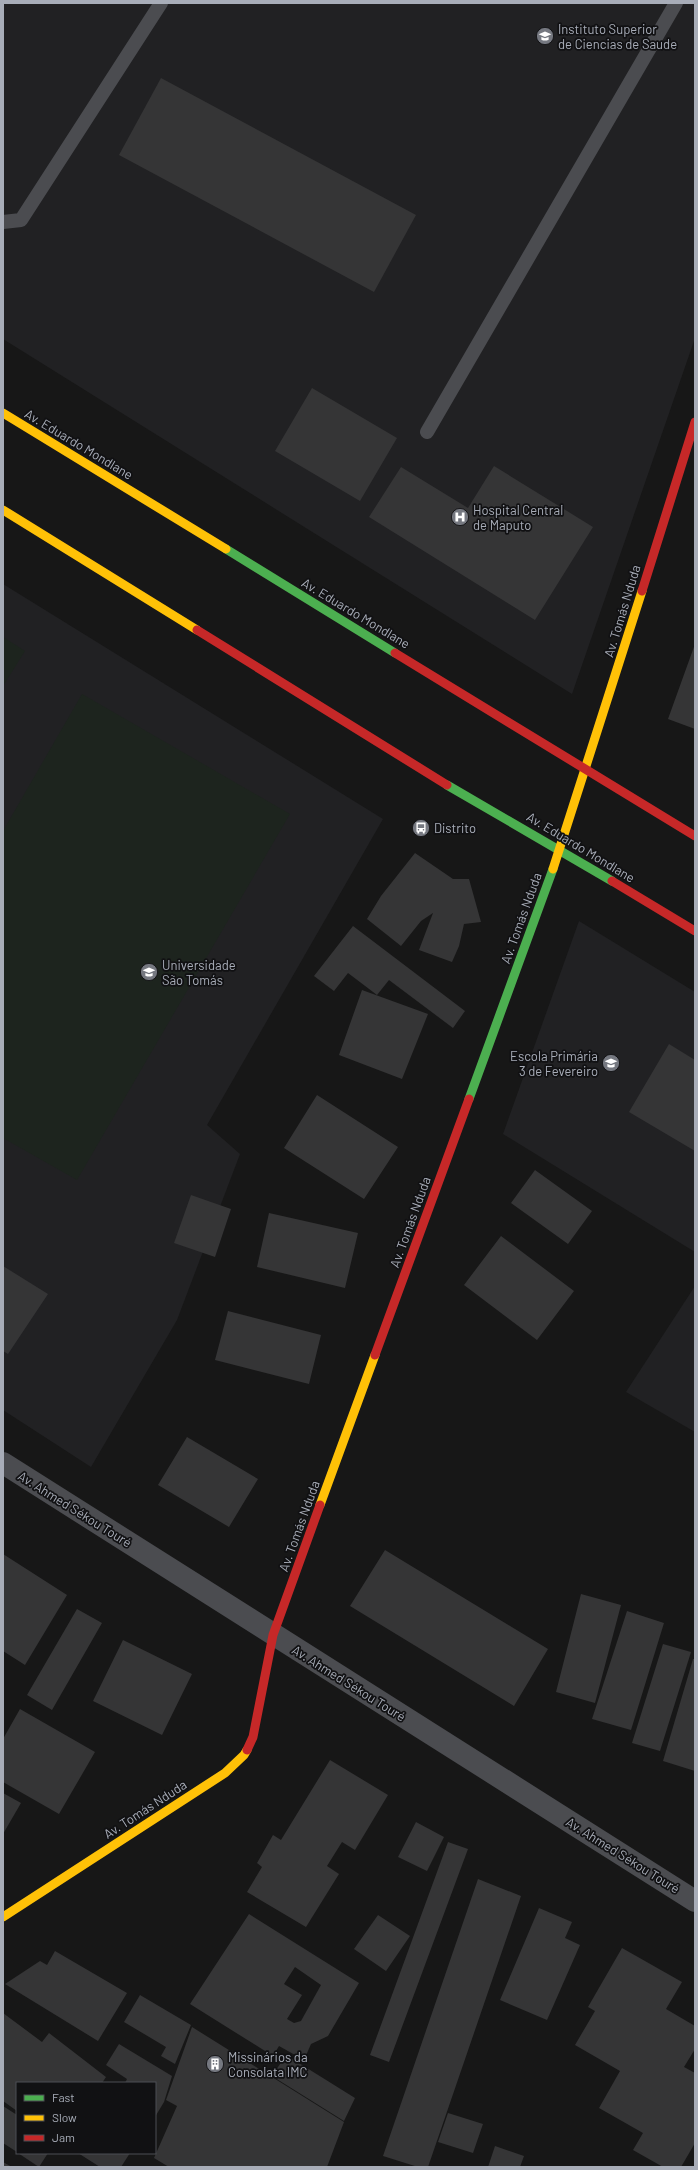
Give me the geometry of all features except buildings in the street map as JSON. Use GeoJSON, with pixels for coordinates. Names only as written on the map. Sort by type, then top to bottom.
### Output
{"type":"FeatureCollection","features":[{"type":"Feature","properties":{"kind":"street","name":"Av. Eduardo Mondlane"},"geometry":{"type":"LineString","coordinates":[[3,413],[695,836]]}},
{"type":"Feature","properties":{"kind":"street","name":"Av. Tomás Nduda"},"geometry":{"type":"LineString","coordinates":[[3,1917],[225,1773],[244,1755],[253,1736],[273,1635],[560,849],[695,422]]}},
{"type":"Feature","properties":{"kind":"street","name":"Av. Eduardo Mondlane"},"geometry":{"type":"LineString","coordinates":[[3,510],[445,784],[560,849],[695,931]]}},
{"type":"Feature","properties":{"kind":"street","name":"Av. Ahmed Sékou Touré"},"geometry":{"type":"LineString","coordinates":[[3,1463],[695,1901]]}},
{"type":"Feature","properties":{"kind":"lane"},"geometry":{"type":"LineString","coordinates":[[3,222],[21,220],[161,3]]}},
{"type":"Feature","properties":{"kind":"lane"},"geometry":{"type":"LineString","coordinates":[[427,432],[676,3]]}},
{"type":"Feature","properties":{"kind":"shaded area","name":"Hospital Central de Maputo"},"geometry":{"type":"Polygon","coordinates":[[[3,3],[695,3],[695,338],[572,694],[3,339],[3,3]]]}},
{"type":"Feature","properties":{"kind":"shaded area","name":"Universidade São Tomás"},"geometry":{"type":"Polygon","coordinates":[[[3,584],[383,819],[207,1125],[240,1154],[177,1320],[91,1467],[3,1410],[3,584]]]}},
{"type":"Feature","properties":{"kind":"shaded area"},"geometry":{"type":"Polygon","coordinates":[[[3,637],[25,651],[3,686],[3,637]]]}},
{"type":"Feature","properties":{"kind":"shaded area"},"geometry":{"type":"Polygon","coordinates":[[[82,694],[290,814],[77,1180],[3,1138],[3,831],[82,694]]]}},
{"type":"Feature","properties":{"kind":"shaded area","name":"Escola Primária 3 de Fevereiro"},"geometry":{"type":"Polygon","coordinates":[[[579,921],[695,992],[695,1252],[503,1134],[579,921]]]}},
{"type":"Feature","properties":{"kind":"shaded area"},"geometry":{"type":"Polygon","coordinates":[[[695,1286],[695,1432],[626,1392],[695,1286]]]}},
{"type":"Feature","properties":{"kind":"traffic: fast"},"geometry":{"type":"LineString","coordinates":[[226,549],[395,653]]}},
{"type":"Feature","properties":{"kind":"traffic: fast"},"geometry":{"type":"LineString","coordinates":[[447,785],[612,881]]}},
{"type":"Feature","properties":{"kind":"traffic: fast"},"geometry":{"type":"LineString","coordinates":[[469,1099],[553,869]]}},
{"type":"Feature","properties":{"kind":"traffic: slow"},"geometry":{"type":"LineString","coordinates":[[3,413],[226,549]]}},
{"type":"Feature","properties":{"kind":"traffic: slow"},"geometry":{"type":"LineString","coordinates":[[3,510],[197,630]]}},
{"type":"Feature","properties":{"kind":"traffic: slow"},"geometry":{"type":"LineString","coordinates":[[553,869],[642,591]]}},
{"type":"Feature","properties":{"kind":"traffic: slow"},"geometry":{"type":"LineString","coordinates":[[320,1505],[375,1355]]}},
{"type":"Feature","properties":{"kind":"traffic: slow"},"geometry":{"type":"LineString","coordinates":[[3,1917],[225,1773],[244,1755],[247,1750]]}},
{"type":"Feature","properties":{"kind":"traffic: jam"},"geometry":{"type":"LineString","coordinates":[[642,591],[695,422]]}},
{"type":"Feature","properties":{"kind":"traffic: jam"},"geometry":{"type":"LineString","coordinates":[[197,630],[447,785]]}},
{"type":"Feature","properties":{"kind":"traffic: jam"},"geometry":{"type":"LineString","coordinates":[[395,653],[695,836]]}},
{"type":"Feature","properties":{"kind":"traffic: jam"},"geometry":{"type":"LineString","coordinates":[[612,881],[695,931]]}},
{"type":"Feature","properties":{"kind":"traffic: jam"},"geometry":{"type":"LineString","coordinates":[[375,1355],[469,1099]]}},
{"type":"Feature","properties":{"kind":"traffic: jam"},"geometry":{"type":"LineString","coordinates":[[247,1750],[253,1737],[273,1635],[320,1505]]}},
{"type":"Feature","properties":{"kind":"place","name":"Instituto Superior de Ciencias de Saude"},"geometry":{"type":"Point","coordinates":[545,36]}},
{"type":"Feature","properties":{"kind":"place","name":"Hospital Central de Maputo"},"geometry":{"type":"Point","coordinates":[460,517]}},
{"type":"Feature","properties":{"kind":"place","name":"Distrito"},"geometry":{"type":"Point","coordinates":[421,828]}},
{"type":"Feature","properties":{"kind":"place","name":"Universidade São Tomás"},"geometry":{"type":"Point","coordinates":[149,972]}},
{"type":"Feature","properties":{"kind":"place","name":"Escola Primária 3 de Fevereiro"},"geometry":{"type":"Point","coordinates":[611,1063]}},
{"type":"Feature","properties":{"kind":"place","name":"Missinários da Consolata IMC"},"geometry":{"type":"Point","coordinates":[215,2064]}}]}
